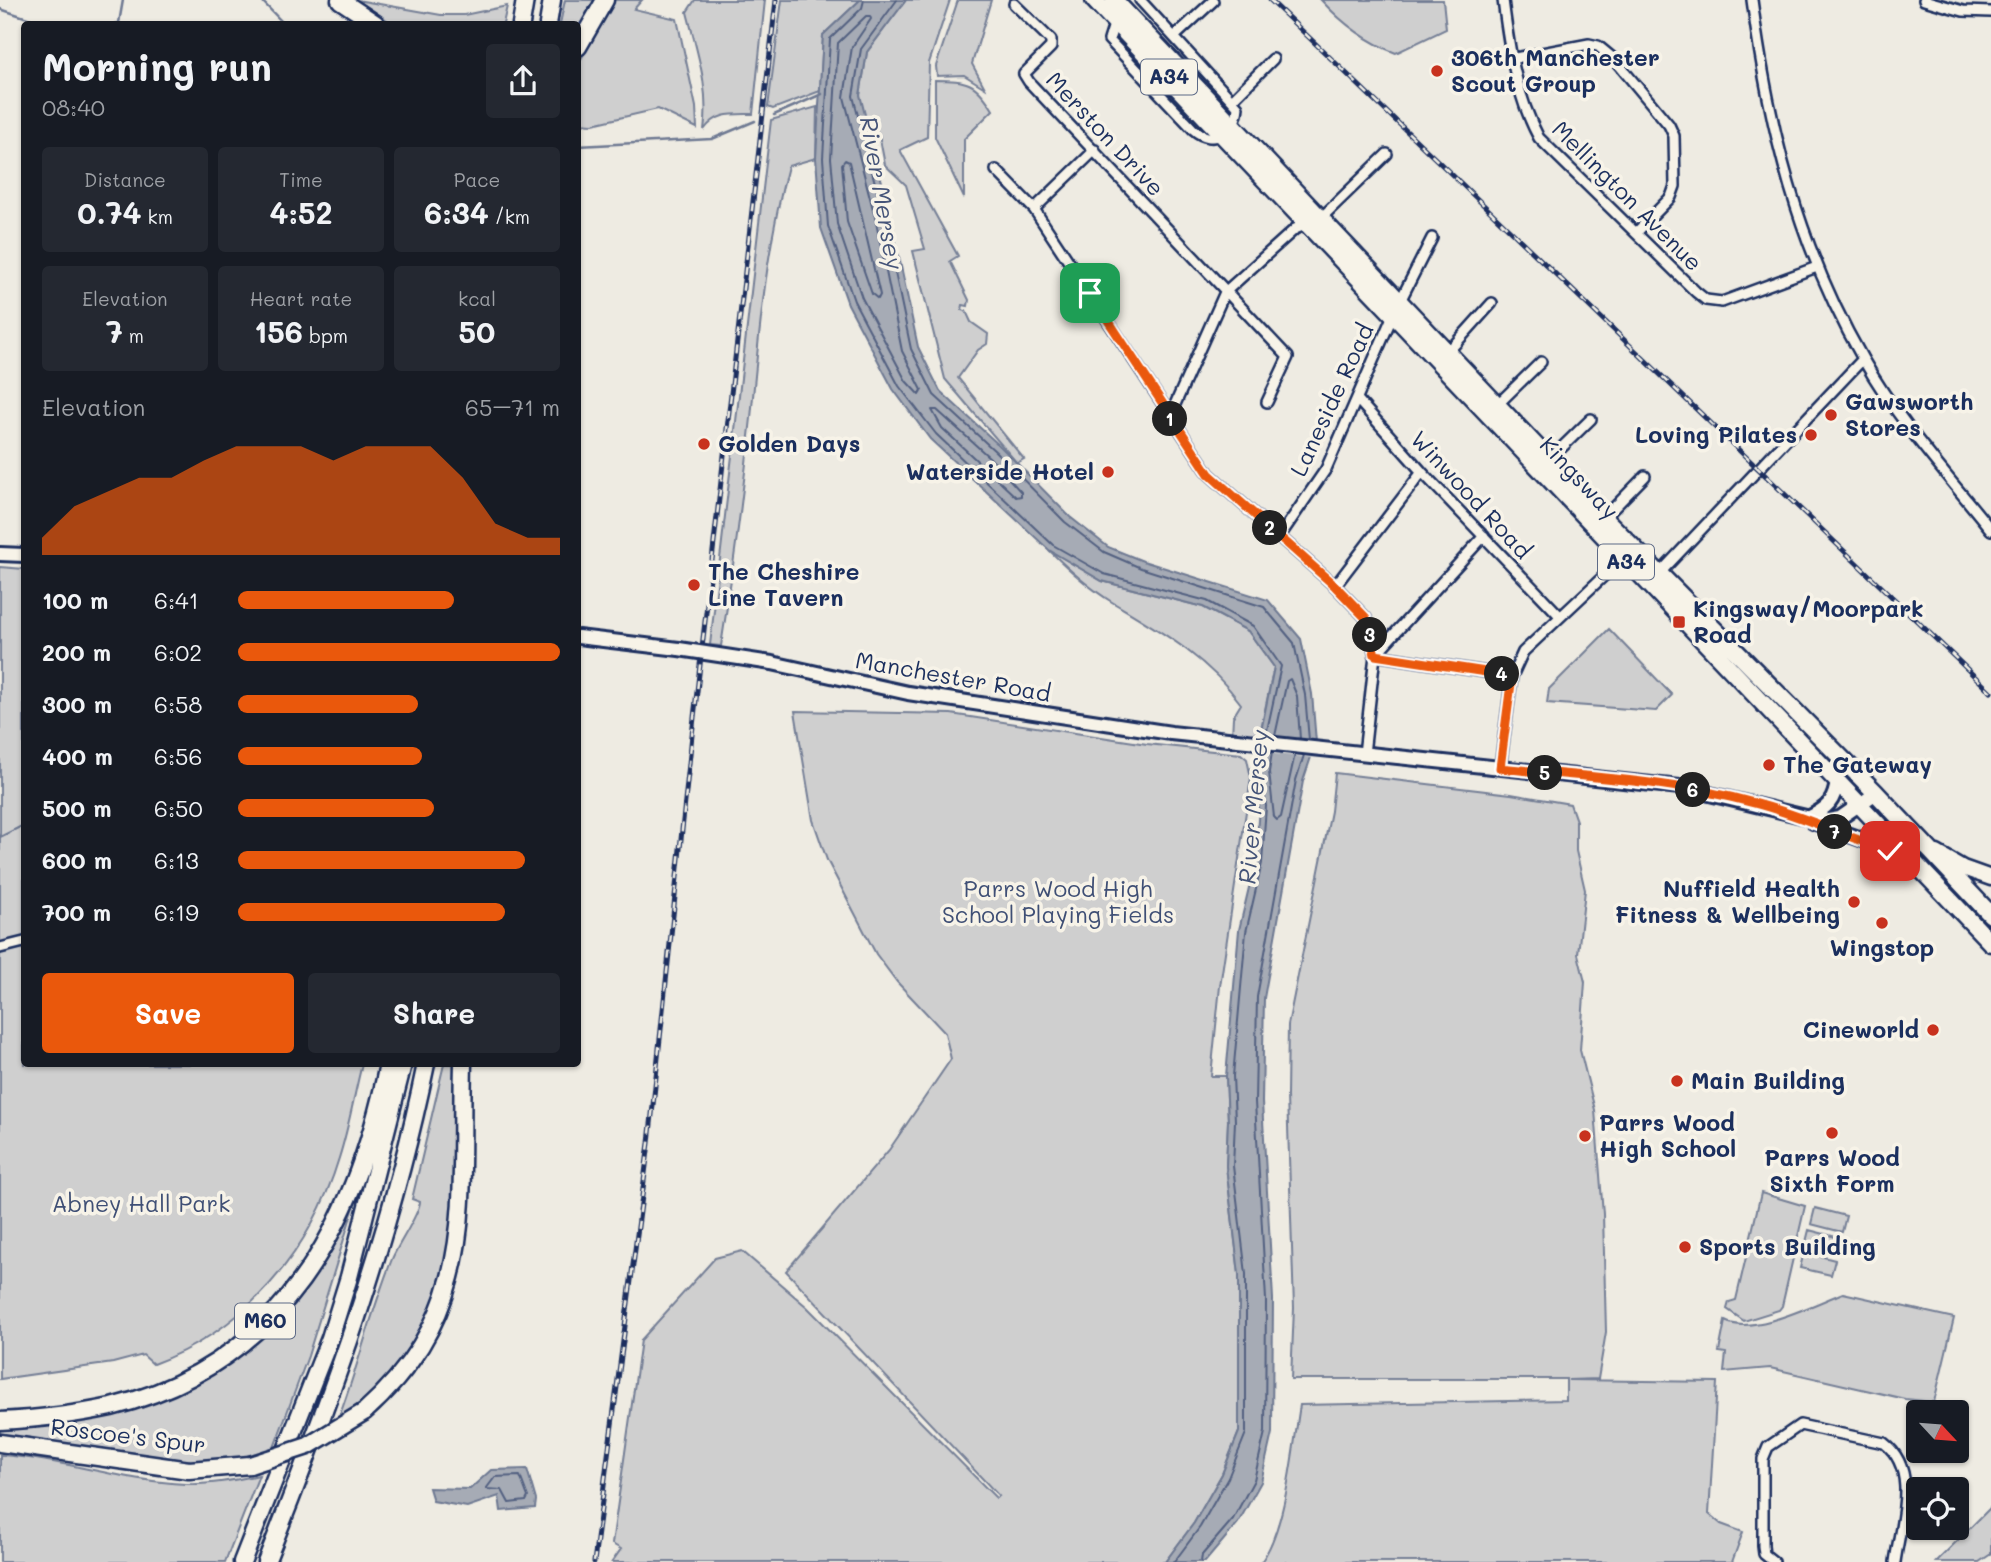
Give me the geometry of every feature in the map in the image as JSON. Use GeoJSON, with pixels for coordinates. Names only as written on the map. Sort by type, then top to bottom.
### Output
{"type":"FeatureCollection","features":[{"type":"Feature","properties":{"kind":"highway"},"geometry":{"type":"LineString","coordinates":[[340,0],[372,21]]}},
{"type":"Feature","properties":{"kind":"highway"},"geometry":{"type":"LineString","coordinates":[[522,21],[525,0]]}},
{"type":"Feature","properties":{"kind":"highway"},"geometry":{"type":"LineString","coordinates":[[548,21],[552,0]]}},
{"type":"Feature","properties":{"kind":"highway"},"geometry":{"type":"LineString","coordinates":[[581,42],[605,0]]}},
{"type":"Feature","properties":{"kind":"highway","name":"Kingsway"},"geometry":{"type":"LineString","coordinates":[[1094,0],[1118,11],[1396,309],[1623,558],[1991,943]]}},
{"type":"Feature","properties":{"kind":"highway","name":"Kingsway"},"geometry":{"type":"LineString","coordinates":[[1396,309],[1447,352],[1604,518],[1988,908]]}},
{"type":"Feature","properties":{"kind":"highway","name":"Roscoe's Spur"},"geometry":{"type":"LineString","coordinates":[[0,1421],[49,1418],[142,1397],[204,1368],[253,1333],[313,1267],[339,1220],[363,1161],[387,1067]]}},
{"type":"Feature","properties":{"kind":"highway","name":"M60"},"geometry":{"type":"LineString","coordinates":[[242,1562],[330,1338],[402,1067]]}},
{"type":"Feature","properties":{"kind":"highway"},"geometry":{"type":"LineString","coordinates":[[266,1562],[332,1396],[362,1309],[402,1170],[425,1067]]}},
{"type":"Feature","properties":{"kind":"highway","name":"Roscoe's Spur"},"geometry":{"type":"LineString","coordinates":[[0,1443],[189,1470],[250,1465],[308,1446],[364,1412],[403,1373],[422,1346],[449,1286],[461,1215],[463,1067]]}},
{"type":"Feature","properties":{"kind":"main road"},"geometry":{"type":"LineString","coordinates":[[0,554],[21,555]]}},
{"type":"Feature","properties":{"kind":"main road","name":"Manchester Road"},"geometry":{"type":"LineString","coordinates":[[581,637],[772,663],[908,693],[1257,744],[1680,787],[1728,796],[1807,818]]}},
{"type":"Feature","properties":{"kind":"main road"},"geometry":{"type":"LineString","coordinates":[[1807,818],[1829,806],[1836,794],[1837,780]]}},
{"type":"Feature","properties":{"kind":"main road"},"geometry":{"type":"LineString","coordinates":[[1807,818],[1823,821],[1840,818],[1862,806],[1877,793]]}},
{"type":"Feature","properties":{"kind":"main road"},"geometry":{"type":"LineString","coordinates":[[1807,818],[1856,840],[1909,856]]}},
{"type":"Feature","properties":{"kind":"main road"},"geometry":{"type":"LineString","coordinates":[[1929,850],[1991,878]]}},
{"type":"Feature","properties":{"kind":"main road"},"geometry":{"type":"LineString","coordinates":[[1967,918],[1988,908]]}},
{"type":"Feature","properties":{"kind":"street"},"geometry":{"type":"LineString","coordinates":[[1118,11],[1109,40],[1203,138],[1211,139],[1228,129],[1238,107],[1140,0]]}},
{"type":"Feature","properties":{"kind":"street","name":"Mellington Avenue"},"geometry":{"type":"LineString","coordinates":[[1503,0],[1510,59],[1530,121],[1539,138],[1706,300],[1722,302],[1817,267]]}},
{"type":"Feature","properties":{"kind":"street"},"geometry":{"type":"LineString","coordinates":[[1752,0],[1763,85],[1785,178],[1817,267],[1863,359],[1914,433],[1991,530]]}},
{"type":"Feature","properties":{"kind":"street"},"geometry":{"type":"LineString","coordinates":[[1924,0],[1963,11],[1991,12]]}},
{"type":"Feature","properties":{"kind":"street"},"geometry":{"type":"LineString","coordinates":[[1174,37],[1213,1]]}},
{"type":"Feature","properties":{"kind":"street","name":"Merston Drive"},"geometry":{"type":"LineString","coordinates":[[1014,4],[1051,40],[1051,47],[1024,74],[1288,357],[1267,402]]}},
{"type":"Feature","properties":{"kind":"street"},"geometry":{"type":"LineString","coordinates":[[1510,59],[1589,44],[1598,46],[1615,60],[1669,125],[1676,147],[1675,186],[1671,197],[1636,233]]}},
{"type":"Feature","properties":{"kind":"street"},"geometry":{"type":"LineString","coordinates":[[1232,100],[1273,59]]}},
{"type":"Feature","properties":{"kind":"street"},"geometry":{"type":"LineString","coordinates":[[1034,209],[1095,150]]}},
{"type":"Feature","properties":{"kind":"street"},"geometry":{"type":"LineString","coordinates":[[1169,418],[1225,292],[1295,229],[1314,222],[1387,154]]}},
{"type":"Feature","properties":{"kind":"street"},"geometry":{"type":"LineString","coordinates":[[996,170],[1034,209],[1169,418],[1209,474],[1335,586],[1366,618],[1375,655],[1364,754]]}},
{"type":"Feature","properties":{"kind":"street","name":"Laneside Road"},"geometry":{"type":"LineString","coordinates":[[1280,536],[1326,469],[1396,309],[1432,238]]}},
{"type":"Feature","properties":{"kind":"street"},"geometry":{"type":"LineString","coordinates":[[1447,352],[1492,303]]}},
{"type":"Feature","properties":{"kind":"street"},"geometry":{"type":"LineString","coordinates":[[1659,574],[1863,359]]}},
{"type":"Feature","properties":{"kind":"street"},"geometry":{"type":"LineString","coordinates":[[1498,404],[1541,362]]}},
{"type":"Feature","properties":{"kind":"street","name":"Winwood Road"},"geometry":{"type":"LineString","coordinates":[[1357,399],[1422,472],[1559,615]]}},
{"type":"Feature","properties":{"kind":"street"},"geometry":{"type":"LineString","coordinates":[[1550,460],[1591,419]]}},
{"type":"Feature","properties":{"kind":"street"},"geometry":{"type":"LineString","coordinates":[[1335,586],[1422,472]]}},
{"type":"Feature","properties":{"kind":"street"},"geometry":{"type":"LineString","coordinates":[[1604,518],[1646,476]]}},
{"type":"Feature","properties":{"kind":"street"},"geometry":{"type":"LineString","coordinates":[[1375,655],[1484,536]]}},
{"type":"Feature","properties":{"kind":"street"},"geometry":{"type":"LineString","coordinates":[[1500,768],[1512,676],[1523,652],[1559,615],[1623,558]]}},
{"type":"Feature","properties":{"kind":"street"},"geometry":{"type":"LineString","coordinates":[[1375,655],[1512,676]]}},
{"type":"Feature","properties":{"kind":"street"},"geometry":{"type":"LineString","coordinates":[[0,948],[21,943]]}},
{"type":"Feature","properties":{"kind":"street"},"geometry":{"type":"LineString","coordinates":[[1774,1562],[1764,1555],[1763,1546],[1763,1459],[1768,1447],[1800,1425],[1884,1443],[1895,1451],[1906,1479],[1895,1562]]}},
{"type":"Feature","properties":{"kind":"green space"},"geometry":{"type":"Polygon","coordinates":[[[357,0],[441,15],[464,15],[507,6],[504,21],[388,21],[357,0]]]}},
{"type":"Feature","properties":{"kind":"green space"},"geometry":{"type":"Polygon","coordinates":[[[565,0],[596,0],[581,30],[581,21],[561,21],[565,0]]]}},
{"type":"Feature","properties":{"kind":"green space"},"geometry":{"type":"Polygon","coordinates":[[[611,0],[642,0],[634,9],[677,19],[696,107],[697,128],[658,109],[593,124],[581,123],[581,59],[611,0]]]}},
{"type":"Feature","properties":{"kind":"green space"},"geometry":{"type":"Polygon","coordinates":[[[695,0],[765,0],[753,114],[720,117],[704,130],[704,85],[687,12],[695,0]]]}},
{"type":"Feature","properties":{"kind":"green space"},"geometry":{"type":"Polygon","coordinates":[[[782,0],[860,0],[823,35],[820,91],[773,109],[768,107],[782,0]]]}},
{"type":"Feature","properties":{"kind":"green space"},"geometry":{"type":"Polygon","coordinates":[[[906,0],[950,0],[929,63],[927,137],[900,150],[958,256],[950,261],[969,300],[968,306],[963,305],[962,310],[966,311],[971,322],[988,334],[987,344],[978,350],[958,378],[1024,459],[1017,463],[945,379],[913,251],[925,249],[906,185],[885,165],[879,134],[864,117],[860,95],[867,52],[906,0]]]}},
{"type":"Feature","properties":{"kind":"green space"},"geometry":{"type":"Polygon","coordinates":[[[958,0],[991,0],[972,64],[985,88],[964,75],[937,76],[936,66],[958,0]]]}},
{"type":"Feature","properties":{"kind":"green space"},"geometry":{"type":"Polygon","coordinates":[[[1321,0],[1443,0],[1446,29],[1396,53],[1356,31],[1321,0]]]}},
{"type":"Feature","properties":{"kind":"green space"},"geometry":{"type":"Polygon","coordinates":[[[935,80],[970,84],[993,110],[964,139],[964,198],[935,137],[935,80]]]}},
{"type":"Feature","properties":{"kind":"green space"},"geometry":{"type":"Polygon","coordinates":[[[817,107],[816,158],[788,166],[780,197],[764,291],[745,475],[721,646],[710,645],[771,120],[817,107]]]}},
{"type":"Feature","properties":{"kind":"green space"},"geometry":{"type":"Polygon","coordinates":[[[1049,550],[1102,581],[1203,607],[1248,631],[1274,667],[1259,738],[1232,736],[1233,717],[1241,704],[1213,672],[1182,646],[1095,591],[1049,550]]]}},
{"type":"Feature","properties":{"kind":"green space","name":"Abney Hall Park"},"geometry":{"type":"Polygon","coordinates":[[[0,567],[21,569],[21,1067],[361,1067],[343,1146],[327,1192],[292,1255],[270,1283],[245,1308],[217,1331],[187,1349],[153,1364],[143,1355],[113,1363],[0,1379],[0,567]]]}},
{"type":"Feature","properties":{"kind":"green space"},"geometry":{"type":"Polygon","coordinates":[[[1609,629],[1672,695],[1656,711],[1547,703],[1549,689],[1609,629]]]}},
{"type":"Feature","properties":{"kind":"green space","name":"Parrs Wood High School Playing Fields"},"geometry":{"type":"Polygon","coordinates":[[[795,711],[951,714],[1147,744],[1241,754],[1247,759],[1251,778],[1220,986],[1211,1076],[1226,1076],[1226,1166],[1239,1274],[1239,1432],[1222,1474],[1194,1523],[1165,1562],[612,1562],[621,1549],[612,1544],[641,1340],[715,1258],[742,1251],[807,1307],[996,1498],[999,1496],[786,1271],[889,1150],[951,1059],[945,1033],[897,982],[876,954],[827,860],[813,820],[795,711]]]}},
{"type":"Feature","properties":{"kind":"green space"},"geometry":{"type":"Polygon","coordinates":[[[1335,773],[1511,794],[1570,804],[1576,821],[1576,851],[1585,890],[1578,954],[1585,982],[1580,1050],[1595,1110],[1603,1214],[1606,1332],[1598,1379],[1568,1380],[1717,1382],[1709,1514],[1721,1524],[1743,1532],[1732,1562],[1261,1562],[1270,1548],[1282,1509],[1300,1405],[1566,1400],[1566,1379],[1291,1379],[1294,1308],[1287,1096],[1288,1025],[1331,811],[1335,773]]]}},
{"type":"Feature","properties":{"kind":"green space"},"geometry":{"type":"Polygon","coordinates":[[[443,1067],[454,1067],[456,1167],[453,1215],[447,1261],[434,1305],[412,1346],[381,1384],[338,1420],[392,1259],[419,1207],[420,1202],[412,1199],[443,1067]]]}},
{"type":"Feature","properties":{"kind":"green space"},"geometry":{"type":"Polygon","coordinates":[[[1761,1193],[1805,1206],[1782,1306],[1779,1310],[1744,1321],[1727,1309],[1729,1302],[1736,1300],[1761,1193]]]}},
{"type":"Feature","properties":{"kind":"green space"},"geometry":{"type":"Polygon","coordinates":[[[356,1200],[308,1356],[272,1453],[237,1459],[170,1460],[0,1438],[0,1427],[116,1411],[280,1315],[313,1277],[356,1200]]]}},
{"type":"Feature","properties":{"kind":"green space"},"geometry":{"type":"Polygon","coordinates":[[[1815,1208],[1846,1216],[1842,1232],[1811,1224],[1815,1208]]]}},
{"type":"Feature","properties":{"kind":"green space"},"geometry":{"type":"Polygon","coordinates":[[[1809,1230],[1840,1238],[1836,1254],[1805,1246],[1809,1230]]]}},
{"type":"Feature","properties":{"kind":"green space"},"geometry":{"type":"Polygon","coordinates":[[[1804,1252],[1835,1260],[1831,1275],[1800,1268],[1804,1252]]]}},
{"type":"Feature","properties":{"kind":"green space"},"geometry":{"type":"Polygon","coordinates":[[[1843,1293],[1954,1318],[1934,1400],[1905,1399],[1770,1368],[1724,1372],[1726,1353],[1719,1352],[1725,1321],[1737,1325],[1767,1322],[1843,1293]]]}},
{"type":"Feature","properties":{"kind":"green space"},"geometry":{"type":"Polygon","coordinates":[[[0,1455],[138,1479],[185,1484],[213,1483],[259,1475],[225,1562],[0,1562],[0,1455]]]}},
{"type":"Feature","properties":{"kind":"green space"},"geometry":{"type":"Polygon","coordinates":[[[1991,1507],[1991,1554],[1979,1562],[1936,1562],[1958,1540],[1969,1540],[1969,1529],[1991,1507]]]}},
{"type":"Feature","properties":{"kind":"water","name":"River Mersey"},"geometry":{"type":"Polygon","coordinates":[[[860,0],[906,0],[867,52],[860,95],[890,214],[918,347],[940,391],[1001,447],[1070,517],[1108,547],[1143,561],[1268,600],[1301,639],[1312,694],[1316,742],[1303,781],[1264,998],[1262,1102],[1273,1299],[1272,1433],[1261,1482],[1238,1523],[1205,1562],[1165,1562],[1194,1523],[1222,1474],[1239,1432],[1239,1274],[1226,1166],[1226,1076],[1239,930],[1255,862],[1259,806],[1253,771],[1274,667],[1248,631],[1203,607],[1102,581],[1049,550],[930,439],[893,389],[848,304],[821,228],[816,158],[823,35],[860,0]]]}},
{"type":"Feature","properties":{"kind":"water"},"geometry":{"type":"Polygon","coordinates":[[[527,1469],[536,1500],[535,1508],[501,1511],[499,1496],[467,1507],[433,1501],[429,1488],[470,1489],[491,1470],[527,1469]]]}},
{"type":"Feature","properties":{"kind":"pier"},"geometry":{"type":"Polygon","coordinates":[[[1258,738],[1319,744],[1314,758],[1255,752],[1258,738]]]}},
{"type":"Feature","properties":{"kind":"waterway"},"geometry":{"type":"LineString","coordinates":[[119,21],[123,0]]}},
{"type":"Feature","properties":{"kind":"waterway"},"geometry":{"type":"LineString","coordinates":[[261,0],[281,21]]}},
{"type":"Feature","properties":{"kind":"waterway"},"geometry":{"type":"LineString","coordinates":[[0,9],[37,21]]}},
{"type":"Feature","properties":{"kind":"waterway"},"geometry":{"type":"LineString","coordinates":[[774,115],[822,94]]}},
{"type":"Feature","properties":{"kind":"waterway"},"geometry":{"type":"LineString","coordinates":[[581,146],[712,139],[755,121]]}},
{"type":"Feature","properties":{"kind":"waterway"},"geometry":{"type":"LineString","coordinates":[[0,837],[21,826]]}},
{"type":"Feature","properties":{"kind":"railway"},"geometry":{"type":"LineString","coordinates":[[594,1562],[649,1143],[692,735],[776,0]]}},
{"type":"Feature","properties":{"kind":"railway"},"geometry":{"type":"LineString","coordinates":[[1270,0],[1991,692]]}},
{"type":"Feature","properties":{"kind":"place","name":"306th Manchester Scout Group"},"geometry":{"type":"Point","coordinates":[1437,71]}},
{"type":"Feature","properties":{"kind":"place","name":"Gawsworth Stores"},"geometry":{"type":"Point","coordinates":[1831,415]}},
{"type":"Feature","properties":{"kind":"place","name":"Loving Pilates"},"geometry":{"type":"Point","coordinates":[1811,435]}},
{"type":"Feature","properties":{"kind":"place","name":"Golden Days"},"geometry":{"type":"Point","coordinates":[704,444]}},
{"type":"Feature","properties":{"kind":"place","name":"Waterside Hotel"},"geometry":{"type":"Point","coordinates":[1108,472]}},
{"type":"Feature","properties":{"kind":"place","name":"The Cheshire Line Tavern"},"geometry":{"type":"Point","coordinates":[694,585]}},
{"type":"Feature","properties":{"kind":"place","name":"Kingsway/Moorpark Road"},"geometry":{"type":"Point","coordinates":[1679,622]}},
{"type":"Feature","properties":{"kind":"place","name":"The Gateway"},"geometry":{"type":"Point","coordinates":[1769,765]}},
{"type":"Feature","properties":{"kind":"place","name":"Nuffield Health Fitness & Wellbeing"},"geometry":{"type":"Point","coordinates":[1854,902]}},
{"type":"Feature","properties":{"kind":"place","name":"Wingstop"},"geometry":{"type":"Point","coordinates":[1882,923]}},
{"type":"Feature","properties":{"kind":"place","name":"Cineworld"},"geometry":{"type":"Point","coordinates":[1933,1030]}},
{"type":"Feature","properties":{"kind":"place","name":"Main Building"},"geometry":{"type":"Point","coordinates":[1677,1081]}},
{"type":"Feature","properties":{"kind":"place","name":"Parrs Wood Sixth Form"},"geometry":{"type":"Point","coordinates":[1832,1133]}},
{"type":"Feature","properties":{"kind":"place","name":"Parrs Wood High School"},"geometry":{"type":"Point","coordinates":[1585,1136]}},
{"type":"Feature","properties":{"kind":"place","name":"Sports Building"},"geometry":{"type":"Point","coordinates":[1685,1247]}},
{"type":"Feature","properties":{"kind":"route"},"geometry":{"type":"LineString","coordinates":[[1090,293],[1169,418],[1209,474],[1335,586],[1366,618],[1375,655],[1512,676],[1500,768],[1680,787],[1728,796],[1807,818],[1818,825],[1890,851]]}}]}
